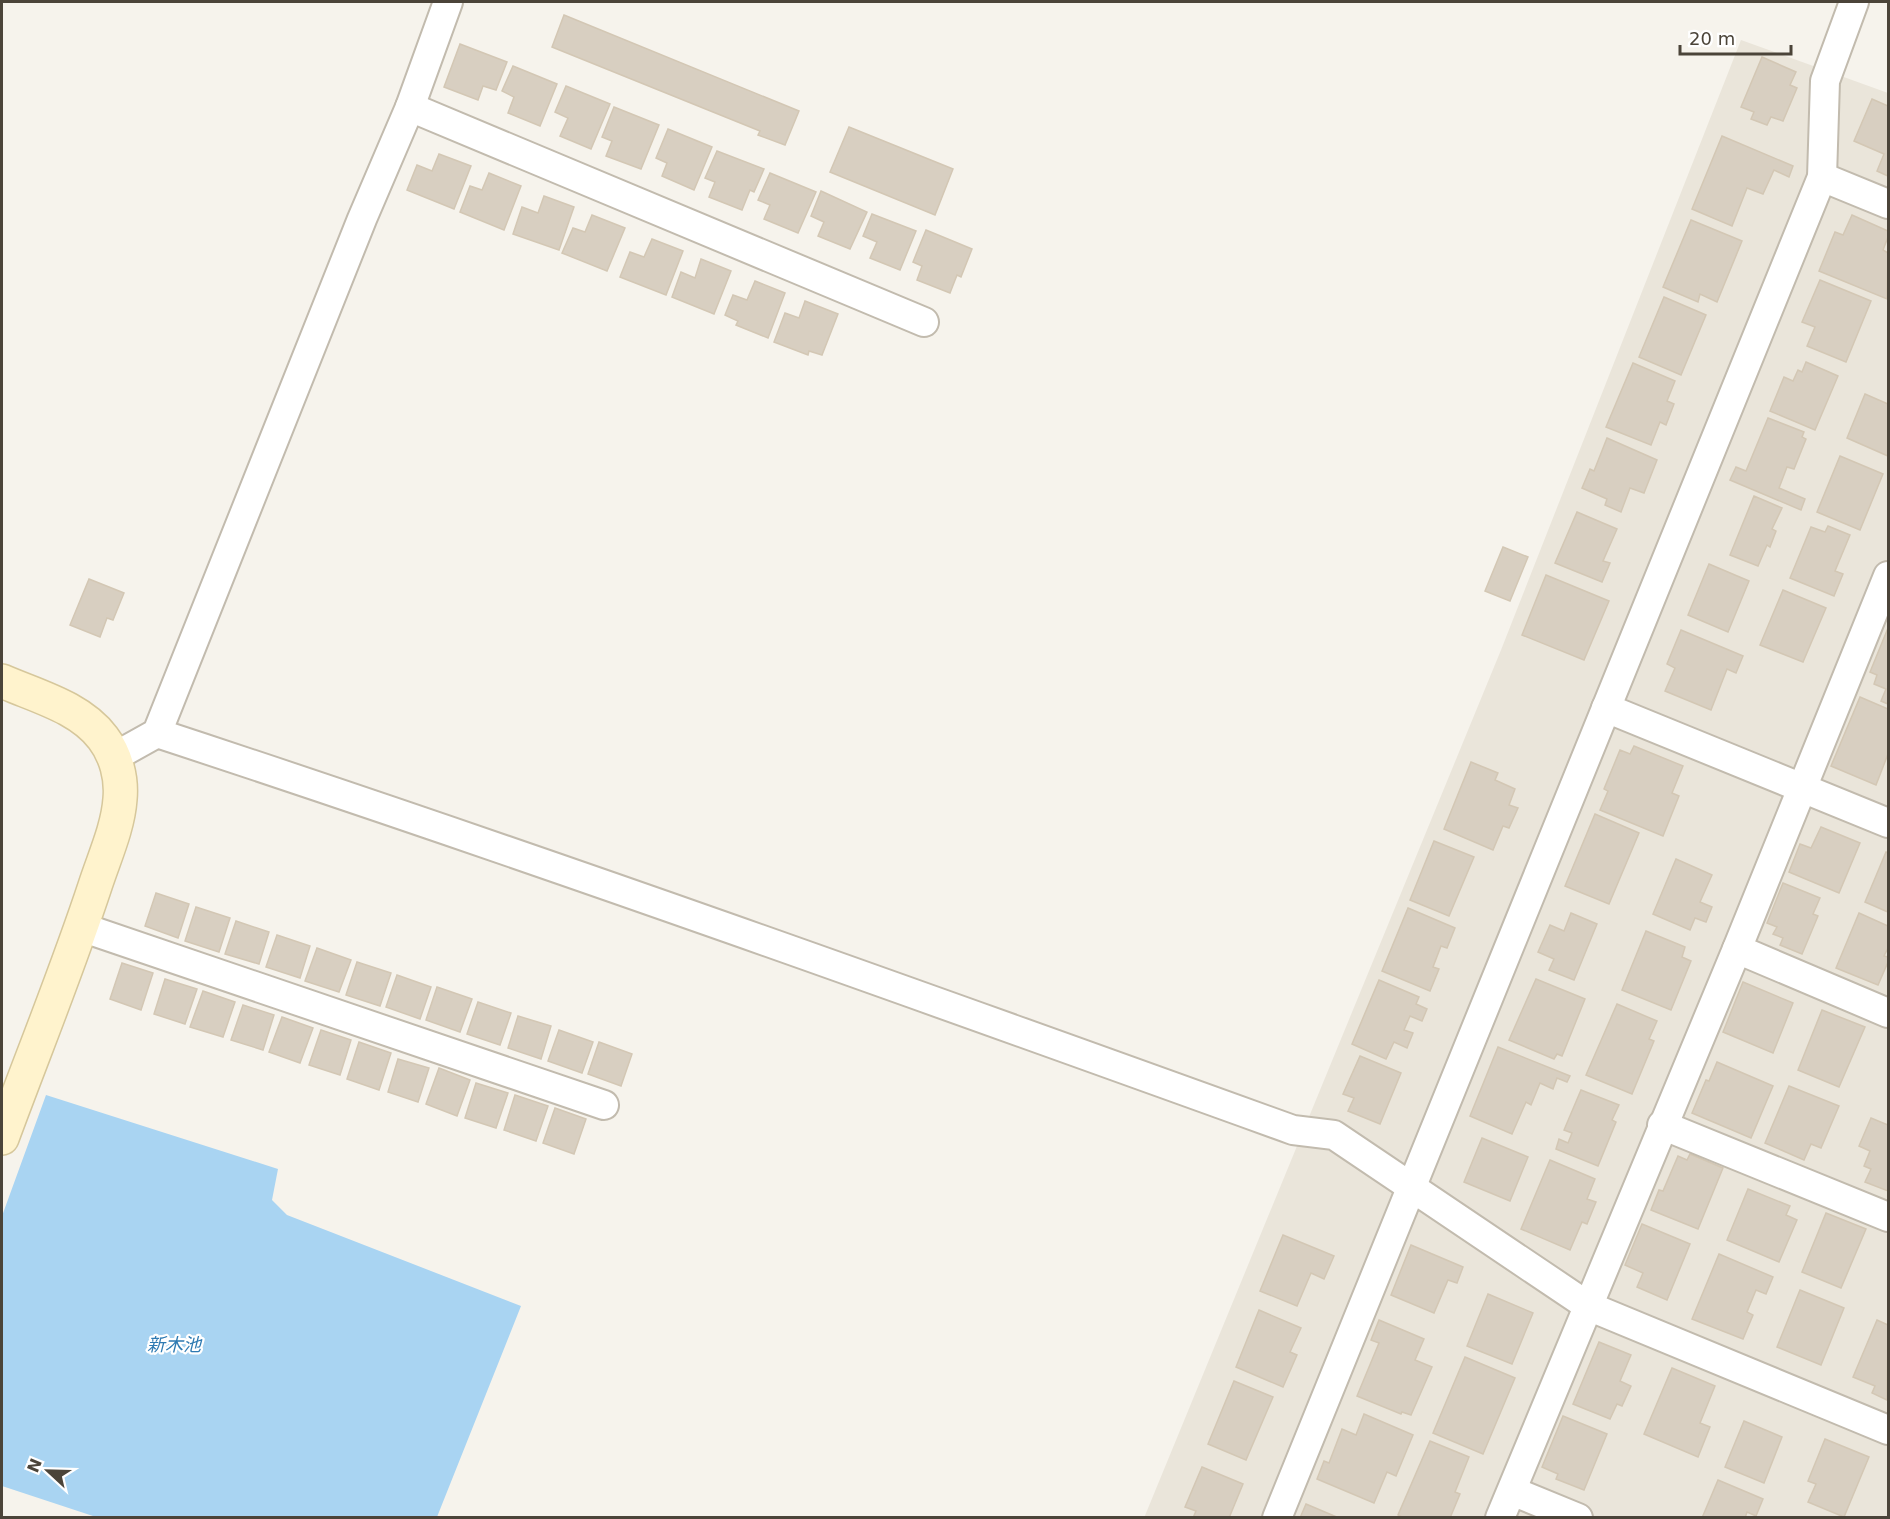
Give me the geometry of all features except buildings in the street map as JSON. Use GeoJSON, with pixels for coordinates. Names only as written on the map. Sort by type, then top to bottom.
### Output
{"type":"FeatureCollection","features":[{"type":"Feature","properties":{"kind":"street"},"geometry":{"type":"LineString","coordinates":[[114,757],[157,733],[362,219],[410,107],[448,2]]}},
{"type":"Feature","properties":{"kind":"street"},"geometry":{"type":"LineString","coordinates":[[1277,1518],[1410,1185],[1822,177],[1825,81],[1854,2]]}},
{"type":"Feature","properties":{"kind":"street"},"geometry":{"type":"LineString","coordinates":[[410,107],[924,322]]}},
{"type":"Feature","properties":{"kind":"street"},"geometry":{"type":"LineString","coordinates":[[1822,177],[1888,204]]}},
{"type":"Feature","properties":{"kind":"street"},"geometry":{"type":"LineString","coordinates":[[1500,1518],[1737,949],[1888,576]]}},
{"type":"Feature","properties":{"kind":"street"},"geometry":{"type":"LineString","coordinates":[[2,681],[72,711],[89,723],[104,739],[114,757],[120,778],[120,800],[116,820],[81,927],[2,1138]]}},
{"type":"Feature","properties":{"kind":"street"},"geometry":{"type":"LineString","coordinates":[[1606,708],[1888,824]]}},
{"type":"Feature","properties":{"kind":"street"},"geometry":{"type":"LineString","coordinates":[[157,733],[736,930],[1293,1130],[1334,1135],[1588,1306],[1888,1430]]}},
{"type":"Feature","properties":{"kind":"street"},"geometry":{"type":"LineString","coordinates":[[81,927],[604,1105]]}},
{"type":"Feature","properties":{"kind":"street"},"geometry":{"type":"LineString","coordinates":[[1737,949],[1888,1013]]}},
{"type":"Feature","properties":{"kind":"street"},"geometry":{"type":"LineString","coordinates":[[1662,1125],[1888,1217]]}},
{"type":"Feature","properties":{"kind":"street"},"geometry":{"type":"LineString","coordinates":[[1512,1491],[1578,1518]]}},
{"type":"Feature","properties":{"kind":"shaded area"},"geometry":{"type":"Polygon","coordinates":[[[1741,40],[1888,93],[1888,1517],[1144,1518],[1501,650],[1741,40]]]}},
{"type":"Feature","properties":{"kind":"water","name":"新木池"},"geometry":{"type":"Polygon","coordinates":[[[46,1095],[278,1169],[272,1200],[287,1215],[521,1306],[437,1517],[96,1517],[2,1486],[2,1216],[46,1095]]]}}]}
